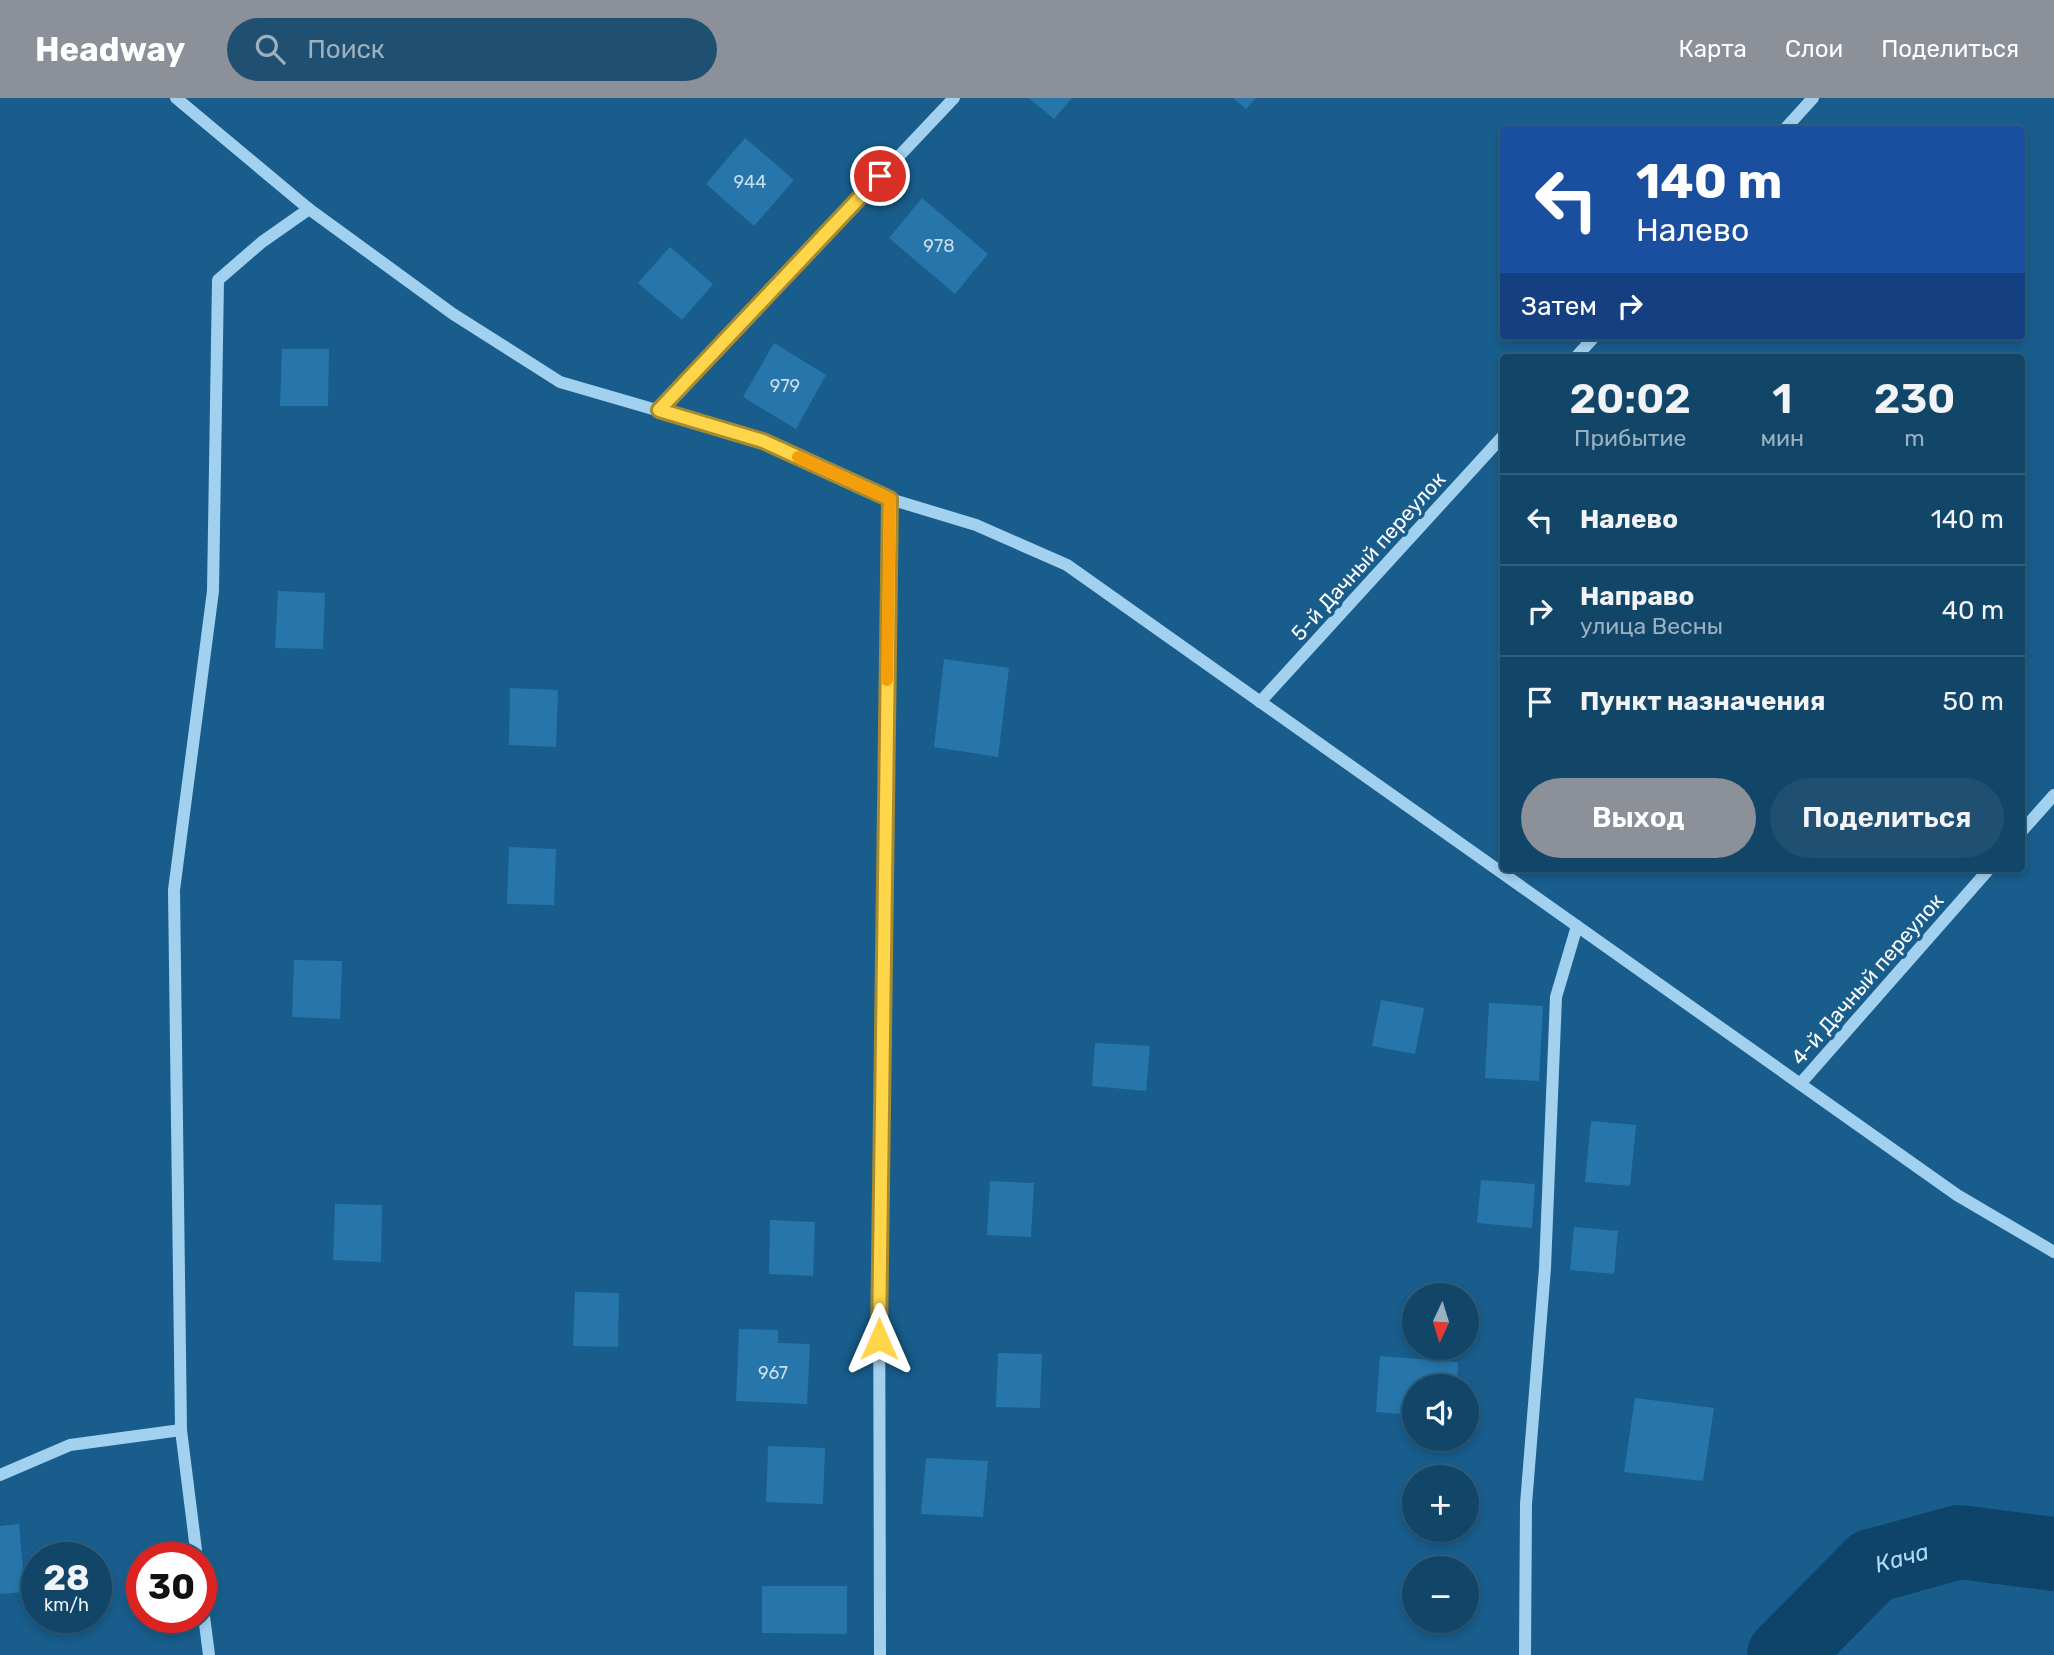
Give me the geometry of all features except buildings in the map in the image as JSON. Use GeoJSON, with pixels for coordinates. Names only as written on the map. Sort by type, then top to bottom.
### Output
{"type":"FeatureCollection","features":[{"type":"Feature","properties":{"kind":"street"},"geometry":{"type":"LineString","coordinates":[[176,98],[309,209],[453,314],[560,382],[763,441],[890,499],[976,525],[1067,565],[1500,872]]}},
{"type":"Feature","properties":{"kind":"street"},"geometry":{"type":"LineString","coordinates":[[659,410],[954,98]]}},
{"type":"Feature","properties":{"kind":"street"},"geometry":{"type":"LineString","coordinates":[[1788,126],[1813,98]]}},
{"type":"Feature","properties":{"kind":"street"},"geometry":{"type":"LineString","coordinates":[[195,1542],[181,1430],[174,890],[212,591],[218,279],[262,242],[309,209]]}},
{"type":"Feature","properties":{"kind":"street"},"geometry":{"type":"LineString","coordinates":[[1579,354],[1591,340]]}},
{"type":"Feature","properties":{"kind":"street","name":"5-й Дачный переулок"},"geometry":{"type":"LineString","coordinates":[[1260,702],[1500,439]]}},
{"type":"Feature","properties":{"kind":"street"},"geometry":{"type":"LineString","coordinates":[[880,1655],[879,1234],[890,499]]}},
{"type":"Feature","properties":{"kind":"street"},"geometry":{"type":"LineString","coordinates":[[2025,828],[2054,795]]}},
{"type":"Feature","properties":{"kind":"street"},"geometry":{"type":"LineString","coordinates":[[1501,872],[1957,1195],[2054,1252]]}},
{"type":"Feature","properties":{"kind":"street","name":"4-й Дачный переулок"},"geometry":{"type":"LineString","coordinates":[[1800,1084],[1986,872]]}},
{"type":"Feature","properties":{"kind":"street"},"geometry":{"type":"LineString","coordinates":[[1525,1655],[1526,1504],[1545,1268],[1556,997],[1577,926]]}},
{"type":"Feature","properties":{"kind":"street"},"geometry":{"type":"LineString","coordinates":[[0,1475],[70,1446],[181,1430]]}},
{"type":"Feature","properties":{"kind":"street"},"geometry":{"type":"LineString","coordinates":[[206,1633],[209,1655]]}},
{"type":"Feature","properties":{"kind":"waterway","name":"Кача"},"geometry":{"type":"LineString","coordinates":[[1784,1655],[1872,1566],[1959,1542],[2054,1554]]}},
{"type":"Feature","properties":{"kind":"slow traffic"},"geometry":{"type":"LineString","coordinates":[[798,457],[890,499],[887,680]]}},
{"type":"Feature","properties":{"kind":"route"},"geometry":{"type":"LineString","coordinates":[[879,1339],[890,499],[763,441],[659,410],[880,176]]}}]}
